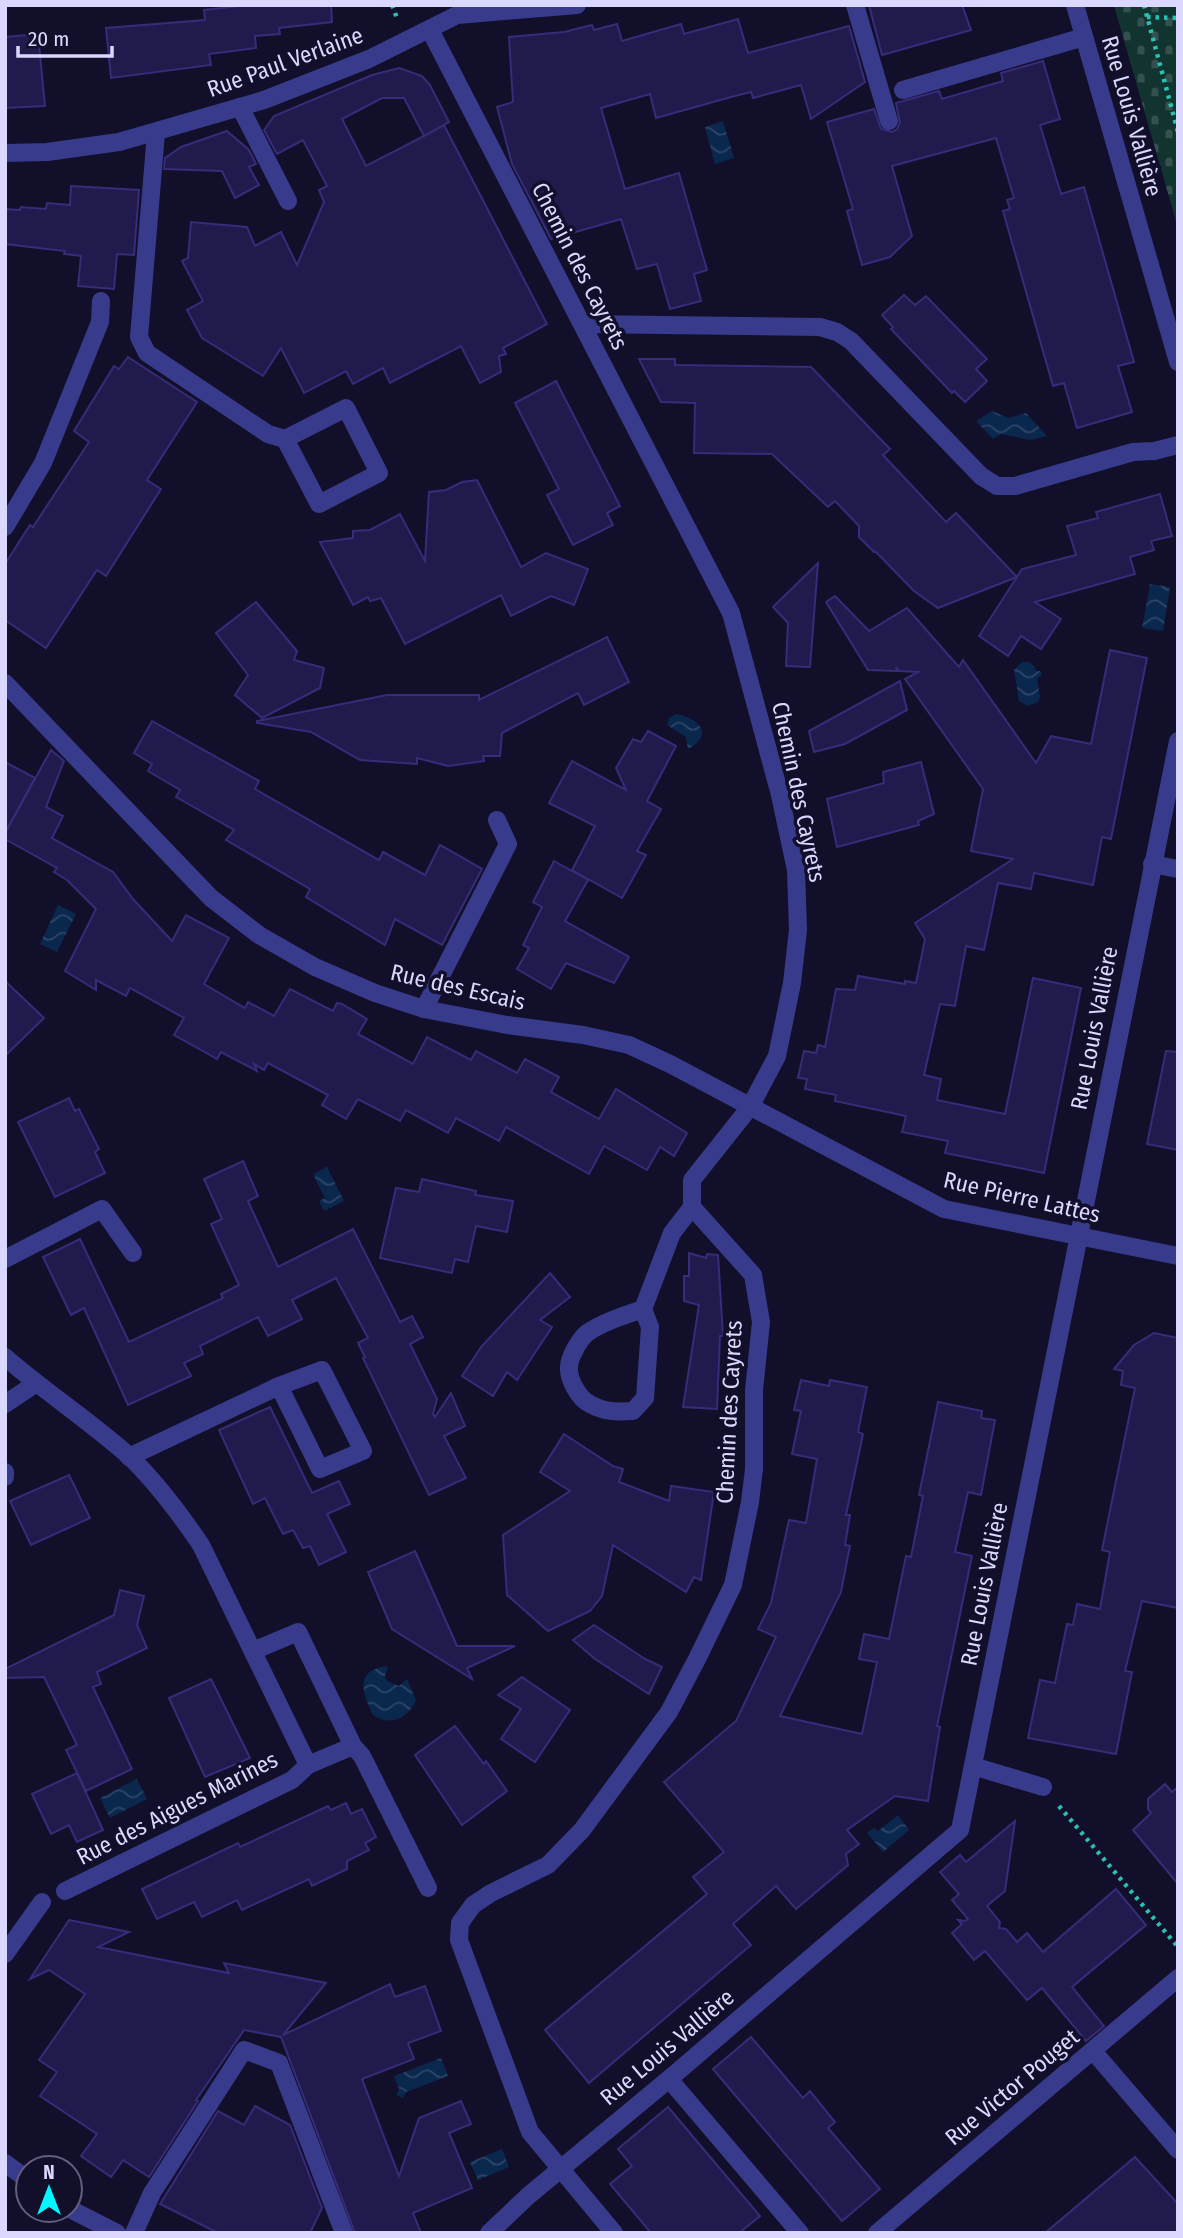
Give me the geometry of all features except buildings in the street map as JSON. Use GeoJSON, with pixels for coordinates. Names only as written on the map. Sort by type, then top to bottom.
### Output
{"type":"FeatureCollection","features":[{"type":"Feature","properties":{"kind":"street","name":"Rue Paul Verlaine"},"geometry":{"type":"LineString","coordinates":[[5,153],[47,152],[119,142],[264,100],[369,59],[457,15],[577,5]]}},
{"type":"Feature","properties":{"kind":"street"},"geometry":{"type":"LineString","coordinates":[[855,5],[889,121]]}},
{"type":"Feature","properties":{"kind":"street","name":"Rue Louis Vallière"},"geometry":{"type":"LineString","coordinates":[[1075,5],[1178,362]]}},
{"type":"Feature","properties":{"kind":"street","name":"Chemin des Cayrets"},"geometry":{"type":"LineString","coordinates":[[430,30],[732,613],[796,870],[798,929],[792,984],[777,1056],[750,1107],[692,1180],[692,1207],[753,1275],[761,1322],[754,1390],[754,1469],[733,1585],[669,1712],[582,1830],[548,1865],[491,1893],[473,1905],[460,1923],[459,1940],[530,2132],[561,2169]]}},
{"type":"Feature","properties":{"kind":"street"},"geometry":{"type":"LineString","coordinates":[[903,90],[1084,37]]}},
{"type":"Feature","properties":{"kind":"street"},"geometry":{"type":"LineString","coordinates":[[240,107],[288,201]]}},
{"type":"Feature","properties":{"kind":"street"},"geometry":{"type":"LineString","coordinates":[[156,132],[139,337],[147,353],[268,435],[285,439],[346,408],[379,473],[318,504],[285,439]]}},
{"type":"Feature","properties":{"kind":"street"},"geometry":{"type":"LineString","coordinates":[[5,527],[43,463],[100,322],[101,301]]}},
{"type":"Feature","properties":{"kind":"street"},"geometry":{"type":"LineString","coordinates":[[582,324],[820,327],[837,332],[851,341],[981,476],[997,486],[1015,486],[1133,453],[1154,452],[1178,445]]}},
{"type":"Feature","properties":{"kind":"street","name":"Rue des Escais"},"geometry":{"type":"LineString","coordinates":[[5,683],[211,898],[259,935],[315,967],[374,993],[424,1009],[629,1045],[750,1107]]}},
{"type":"Feature","properties":{"kind":"street","name":"Rue Louis Vallière"},"geometry":{"type":"LineString","coordinates":[[489,2233],[960,1830],[1178,741]]}},
{"type":"Feature","properties":{"kind":"street"},"geometry":{"type":"LineString","coordinates":[[424,1009],[508,844],[497,820]]}},
{"type":"Feature","properties":{"kind":"street"},"geometry":{"type":"LineString","coordinates":[[1152,864],[1178,869]]}},
{"type":"Feature","properties":{"kind":"street","name":"Rue Pierre Lattes"},"geometry":{"type":"LineString","coordinates":[[750,1107],[944,1209],[1178,1256]]}},
{"type":"Feature","properties":{"kind":"street"},"geometry":{"type":"LineString","coordinates":[[643,1309],[585,1334],[575,1349],[569,1367],[574,1386],[587,1403],[612,1412],[633,1411],[645,1398],[650,1327],[643,1309],[672,1233],[692,1207]]}},
{"type":"Feature","properties":{"kind":"street"},"geometry":{"type":"LineString","coordinates":[[5,1259],[102,1209],[133,1253]]}},
{"type":"Feature","properties":{"kind":"street","name":"Rue des Aigues Marines"},"geometry":{"type":"LineString","coordinates":[[5,1357],[35,1384],[129,1457],[180,1515],[201,1545],[308,1765]]}},
{"type":"Feature","properties":{"kind":"street"},"geometry":{"type":"LineString","coordinates":[[129,1457],[279,1386],[322,1370],[363,1451],[320,1469],[279,1386]]}},
{"type":"Feature","properties":{"kind":"street"},"geometry":{"type":"LineString","coordinates":[[5,1404],[35,1384]]}},
{"type":"Feature","properties":{"kind":"street"},"geometry":{"type":"LineString","coordinates":[[253,1651],[299,1632],[353,1745],[362,1756],[428,1888]]}},
{"type":"Feature","properties":{"kind":"street","name":"Rue des Aigues Marines"},"geometry":{"type":"LineString","coordinates":[[65,1892],[292,1780],[308,1765],[353,1745]]}},
{"type":"Feature","properties":{"kind":"street"},"geometry":{"type":"LineString","coordinates":[[973,1766],[1043,1787]]}},
{"type":"Feature","properties":{"kind":"street"},"geometry":{"type":"LineString","coordinates":[[5,1954],[42,1902]]}},
{"type":"Feature","properties":{"kind":"street","name":"Rue Victor Pouget"},"geometry":{"type":"LineString","coordinates":[[877,2233],[1178,1978]]}},
{"type":"Feature","properties":{"kind":"street"},"geometry":{"type":"LineString","coordinates":[[134,2233],[152,2193],[244,2050],[279,2063],[344,2233]]}},
{"type":"Feature","properties":{"kind":"street"},"geometry":{"type":"LineString","coordinates":[[1093,2051],[1178,2150]]}},
{"type":"Feature","properties":{"kind":"street"},"geometry":{"type":"LineString","coordinates":[[669,2079],[800,2233]]}},
{"type":"Feature","properties":{"kind":"street"},"geometry":{"type":"LineString","coordinates":[[561,2169],[614,2233]]}},
{"type":"Feature","properties":{"kind":"street"},"geometry":{"type":"LineString","coordinates":[[84,2216],[117,2233]]}},
{"type":"Feature","properties":{"kind":"path"},"geometry":{"type":"LineString","coordinates":[[1144,5],[1178,132]]}},
{"type":"Feature","properties":{"kind":"path"},"geometry":{"type":"LineString","coordinates":[[1147,17],[1178,18]]}},
{"type":"Feature","properties":{"kind":"path"},"geometry":{"type":"LineString","coordinates":[[1043,1787],[1178,1947]]}},
{"type":"Feature","properties":{"kind":"green space"},"geometry":{"type":"Polygon","coordinates":[[[1114,5],[1178,5],[1178,228],[1115,9],[1114,5]]]}},
{"type":"Feature","properties":{"kind":"water"},"geometry":{"type":"Polygon","coordinates":[[[723,121],[734,158],[715,164],[705,127],[723,121]]]}},
{"type":"Feature","properties":{"kind":"water"},"geometry":{"type":"Polygon","coordinates":[[[992,411],[1008,418],[1026,413],[1047,436],[1030,440],[1001,434],[993,439],[976,421],[992,411]]]}},
{"type":"Feature","properties":{"kind":"water"},"geometry":{"type":"Polygon","coordinates":[[[1150,584],[1170,587],[1163,631],[1142,628],[1150,584]]]}},
{"type":"Feature","properties":{"kind":"water"},"geometry":{"type":"Polygon","coordinates":[[[1022,662],[1029,662],[1042,674],[1037,679],[1040,697],[1038,702],[1028,706],[1019,701],[1014,670],[1022,662]]]}},
{"type":"Feature","properties":{"kind":"water"},"geometry":{"type":"Polygon","coordinates":[[[676,714],[691,719],[701,728],[701,738],[688,749],[686,737],[667,725],[669,718],[676,714]]]}},
{"type":"Feature","properties":{"kind":"water"},"geometry":{"type":"Polygon","coordinates":[[[58,905],[76,914],[57,952],[40,944],[58,905]]]}},
{"type":"Feature","properties":{"kind":"water"},"geometry":{"type":"Polygon","coordinates":[[[327,1167],[344,1201],[324,1211],[319,1201],[325,1198],[313,1174],[327,1167]]]}},
{"type":"Feature","properties":{"kind":"water"},"geometry":{"type":"Polygon","coordinates":[[[388,1666],[385,1676],[387,1681],[399,1686],[407,1679],[416,1700],[404,1716],[392,1720],[373,1715],[364,1690],[365,1677],[370,1672],[388,1666]]]}},
{"type":"Feature","properties":{"kind":"water"},"geometry":{"type":"Polygon","coordinates":[[[137,1779],[147,1799],[110,1818],[100,1798],[137,1779]]]}},
{"type":"Feature","properties":{"kind":"water"},"geometry":{"type":"Polygon","coordinates":[[[898,1815],[909,1830],[883,1852],[867,1833],[874,1828],[878,1831],[898,1815]]]}},
{"type":"Feature","properties":{"kind":"water"},"geometry":{"type":"Polygon","coordinates":[[[441,2058],[448,2076],[406,2092],[403,2098],[396,2095],[399,2089],[394,2076],[441,2058]]]}},
{"type":"Feature","properties":{"kind":"water"},"geometry":{"type":"Polygon","coordinates":[[[502,2149],[509,2167],[478,2180],[470,2162],[502,2149]]]}}]}
